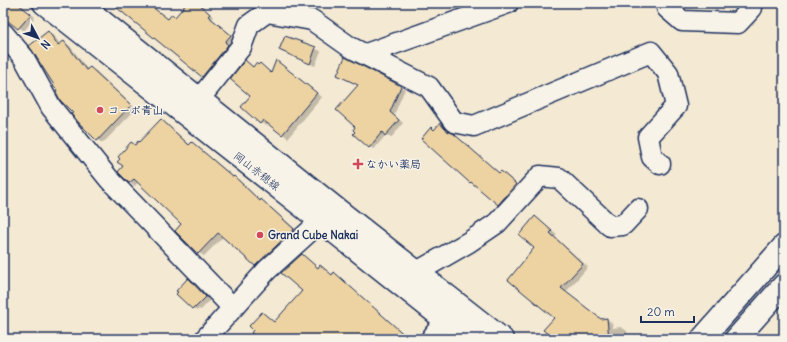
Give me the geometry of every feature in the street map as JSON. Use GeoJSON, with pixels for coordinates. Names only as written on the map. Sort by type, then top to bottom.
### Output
{"type":"FeatureCollection","features":[{"type":"Feature","properties":{"kind":"main road","name":"岡山赤穂線"},"geometry":{"type":"LineString","coordinates":[[44,3],[193,108],[451,312],[502,339]]}},
{"type":"Feature","properties":{"kind":"main road","name":"岡山赤穂線"},"geometry":{"type":"LineString","coordinates":[[79,3],[193,108]]}},
{"type":"Feature","properties":{"kind":"main road","name":"岡山赤穂線"},"geometry":{"type":"LineString","coordinates":[[328,214],[417,272],[451,312],[469,339]]}},
{"type":"Feature","properties":{"kind":"main road"},"geometry":{"type":"LineString","coordinates":[[702,339],[784,246]]}},
{"type":"Feature","properties":{"kind":"main road"},"geometry":{"type":"LineString","coordinates":[[736,339],[784,285]]}},
{"type":"Feature","properties":{"kind":"street"},"geometry":{"type":"LineString","coordinates":[[366,54],[508,3]]}},
{"type":"Feature","properties":{"kind":"street"},"geometry":{"type":"LineString","coordinates":[[666,3],[667,8],[682,21],[738,23],[752,8],[752,3]]}},
{"type":"Feature","properties":{"kind":"street"},"geometry":{"type":"LineString","coordinates":[[193,108],[241,47],[249,25],[267,12],[312,20],[350,47],[429,87],[454,122],[474,126],[651,52],[668,72],[676,106],[648,137],[652,157],[660,164]]}},
{"type":"Feature","properties":{"kind":"street"},"geometry":{"type":"LineString","coordinates":[[3,33],[24,58],[51,107],[109,179],[233,308]]}},
{"type":"Feature","properties":{"kind":"street"},"geometry":{"type":"LineString","coordinates":[[417,272],[469,242],[496,223],[540,176],[559,178],[610,226],[623,225],[638,209]]}},
{"type":"Feature","properties":{"kind":"street"},"geometry":{"type":"LineString","coordinates":[[205,339],[267,270],[328,214]]}},
{"type":"Feature","properties":{"kind":"street"},"geometry":{"type":"LineString","coordinates":[[431,339],[451,312]]}},
{"type":"Feature","properties":{"kind":"building"},"geometry":{"type":"Polygon","coordinates":[[[3,3],[17,3],[31,14],[18,29],[3,17],[3,3]]]}},
{"type":"Feature","properties":{"kind":"building"},"geometry":{"type":"Polygon","coordinates":[[[111,3],[147,3],[168,19],[172,14],[175,17],[187,3],[198,3],[210,14],[208,16],[231,35],[225,42],[228,45],[202,77],[111,3]]]}},
{"type":"Feature","properties":{"kind":"building"},"geometry":{"type":"Polygon","coordinates":[[[48,31],[58,45],[64,41],[86,70],[90,67],[131,105],[97,141],[71,114],[73,113],[60,100],[56,92],[57,90],[53,86],[54,85],[29,46],[48,31]]]}},
{"type":"Feature","properties":{"kind":"building"},"geometry":{"type":"Polygon","coordinates":[[[285,36],[316,47],[310,64],[279,50],[285,36]]]}},
{"type":"Feature","properties":{"kind":"building"},"geometry":{"type":"Polygon","coordinates":[[[345,57],[401,86],[390,112],[399,120],[385,136],[382,132],[369,148],[353,134],[355,132],[353,130],[355,127],[336,110],[358,85],[337,75],[345,57]]]}},
{"type":"Feature","properties":{"kind":"building"},"geometry":{"type":"Polygon","coordinates":[[[245,60],[253,67],[256,63],[258,65],[260,63],[271,73],[276,60],[317,93],[282,135],[263,120],[260,124],[241,107],[250,96],[230,79],[245,60]]]}},
{"type":"Feature","properties":{"kind":"building"},"geometry":{"type":"Polygon","coordinates":[[[161,119],[189,145],[192,142],[233,177],[234,176],[260,201],[261,199],[294,229],[255,266],[218,233],[198,254],[175,231],[181,224],[134,179],[129,183],[118,172],[123,166],[117,162],[120,159],[118,157],[131,142],[135,145],[138,141],[139,142],[161,119]]]}},
{"type":"Feature","properties":{"kind":"building"},"geometry":{"type":"Polygon","coordinates":[[[440,123],[445,129],[454,134],[499,173],[501,171],[516,184],[498,205],[471,182],[470,183],[421,139],[431,127],[434,130],[440,123]]]}},
{"type":"Feature","properties":{"kind":"building"},"geometry":{"type":"Polygon","coordinates":[[[535,216],[552,231],[550,233],[583,264],[561,288],[601,319],[607,318],[609,339],[554,339],[543,330],[554,318],[508,280],[534,248],[519,235],[535,216]]]}},
{"type":"Feature","properties":{"kind":"building"},"geometry":{"type":"Polygon","coordinates":[[[302,254],[318,268],[320,265],[332,275],[334,272],[409,339],[258,339],[251,333],[253,330],[249,326],[262,312],[274,322],[302,291],[281,273],[302,254]]]}},
{"type":"Feature","properties":{"kind":"building"},"geometry":{"type":"Polygon","coordinates":[[[188,278],[206,297],[192,309],[176,294],[178,292],[176,291],[188,278]]]}},
{"type":"Feature","properties":{"kind":"place","name":"コーポ青山"},"geometry":{"type":"Point","coordinates":[100,110]}},
{"type":"Feature","properties":{"kind":"place","name":"なかい薬局"},"geometry":{"type":"Point","coordinates":[358,164]}},
{"type":"Feature","properties":{"kind":"place","name":"Grand Cube Nakai"},"geometry":{"type":"Point","coordinates":[260,235]}}]}
